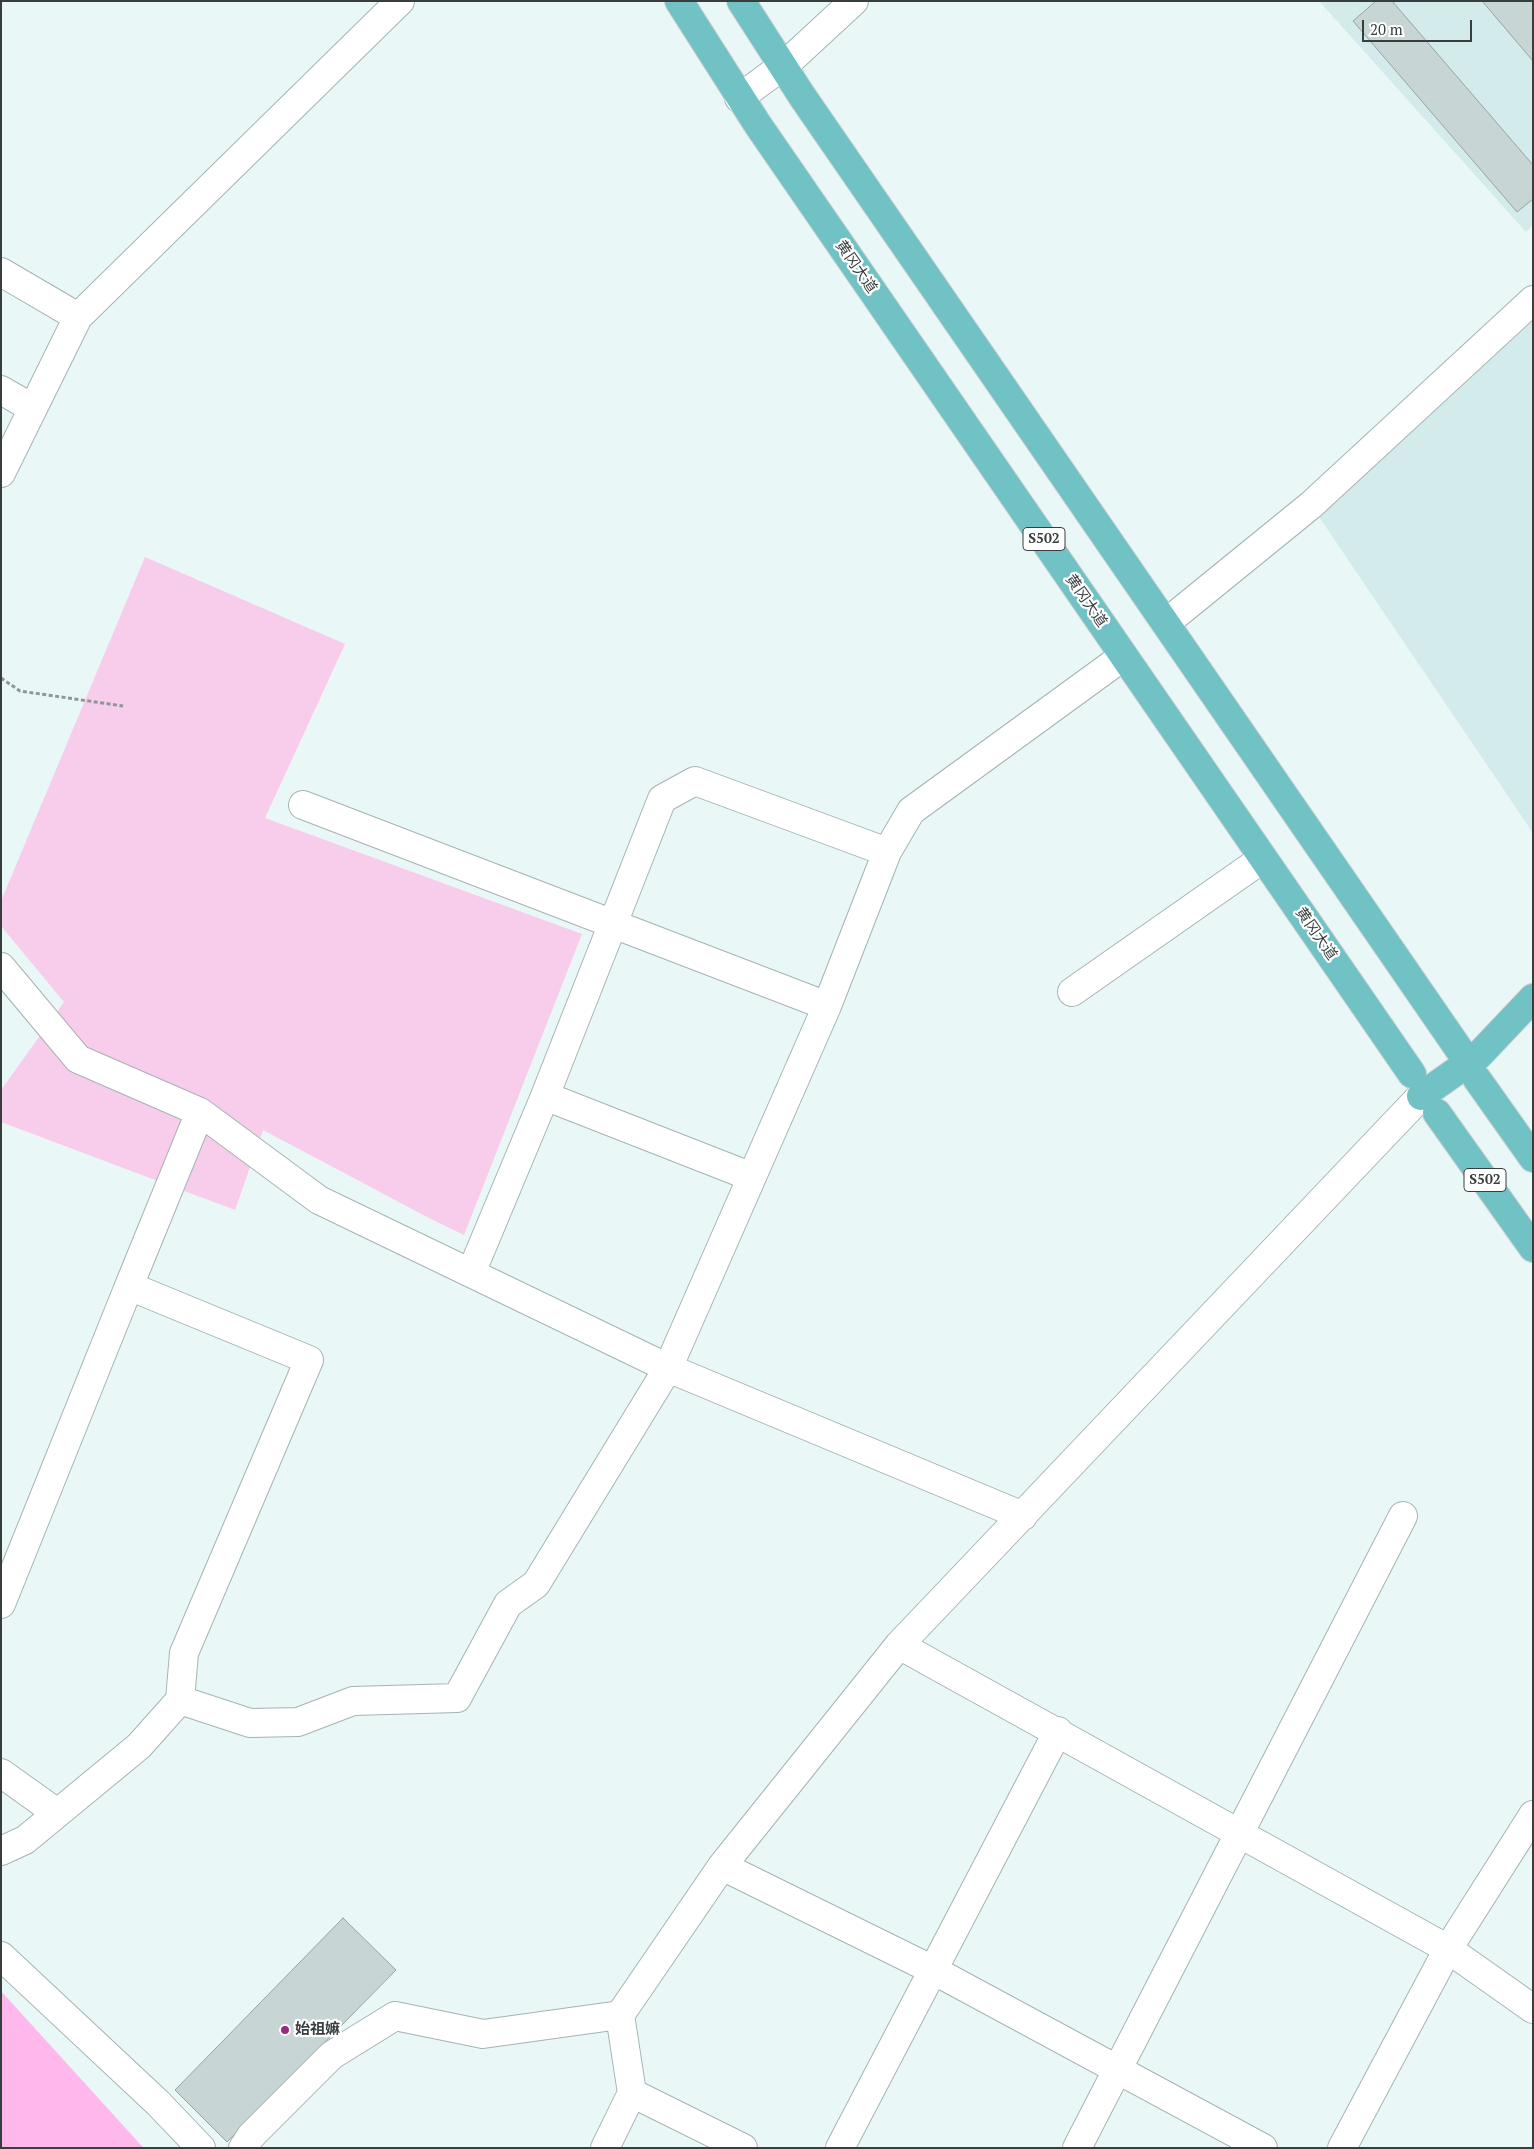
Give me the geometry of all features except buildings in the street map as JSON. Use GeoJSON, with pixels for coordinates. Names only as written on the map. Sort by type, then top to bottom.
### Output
{"type":"FeatureCollection","features":[{"type":"Feature","properties":{"kind":"main road","name":"黄冈大道"},"geometry":{"type":"LineString","coordinates":[[679,1],[758,125],[1424,1094],[1533,1248]]}},
{"type":"Feature","properties":{"kind":"main road"},"geometry":{"type":"LineString","coordinates":[[741,1],[802,96],[1533,1158]]}},
{"type":"Feature","properties":{"kind":"main road"},"geometry":{"type":"LineString","coordinates":[[1424,1094],[1478,1056],[1533,998]]}},
{"type":"Feature","properties":{"kind":"street"},"geometry":{"type":"LineString","coordinates":[[1,473],[78,317],[400,1]]}},
{"type":"Feature","properties":{"kind":"street"},"geometry":{"type":"LineString","coordinates":[[739,98],[788,62],[854,1]]}},
{"type":"Feature","properties":{"kind":"street"},"geometry":{"type":"LineString","coordinates":[[1,272],[78,317]]}},
{"type":"Feature","properties":{"kind":"street"},"geometry":{"type":"LineString","coordinates":[[1172,618],[1311,504],[1533,300]]}},
{"type":"Feature","properties":{"kind":"street"},"geometry":{"type":"LineString","coordinates":[[1,390],[32,408]]}},
{"type":"Feature","properties":{"kind":"street"},"geometry":{"type":"LineString","coordinates":[[180,1700],[250,1723],[298,1722],[354,1701],[457,1698],[508,1604],[536,1584],[668,1368],[827,1006],[887,852],[911,810],[1117,661]]}},
{"type":"Feature","properties":{"kind":"street"},"geometry":{"type":"LineString","coordinates":[[471,1273],[545,1096],[662,799],[694,781],[887,852]]}},
{"type":"Feature","properties":{"kind":"street"},"geometry":{"type":"LineString","coordinates":[[303,804],[827,1006]]}},
{"type":"Feature","properties":{"kind":"street"},"geometry":{"type":"LineString","coordinates":[[1072,992],[1256,864]]}},
{"type":"Feature","properties":{"kind":"street"},"geometry":{"type":"LineString","coordinates":[[1,968],[78,1059],[200,1112],[319,1200],[668,1368],[1023,1516]]}},
{"type":"Feature","properties":{"kind":"street"},"geometry":{"type":"LineString","coordinates":[[605,2148],[632,2093],[620,2014],[722,1866],[899,1645],[1424,1094]]}},
{"type":"Feature","properties":{"kind":"street"},"geometry":{"type":"LineString","coordinates":[[545,1096],[752,1177]]}},
{"type":"Feature","properties":{"kind":"street"},"geometry":{"type":"LineString","coordinates":[[1,1604],[200,1112]]}},
{"type":"Feature","properties":{"kind":"street"},"geometry":{"type":"LineString","coordinates":[[1,1851],[25,1840],[139,1746],[180,1700],[184,1653],[308,1360],[130,1286]]}},
{"type":"Feature","properties":{"kind":"street"},"geometry":{"type":"LineString","coordinates":[[1077,2148],[1403,1516]]}},
{"type":"Feature","properties":{"kind":"street"},"geometry":{"type":"LineString","coordinates":[[899,1645],[1058,1731],[1448,1949],[1533,2009]]}},
{"type":"Feature","properties":{"kind":"street"},"geometry":{"type":"LineString","coordinates":[[840,2148],[1058,1731]]}},
{"type":"Feature","properties":{"kind":"street"},"geometry":{"type":"LineString","coordinates":[[1,1773],[57,1813]]}},
{"type":"Feature","properties":{"kind":"street"},"geometry":{"type":"LineString","coordinates":[[1342,2148],[1448,1949],[1533,1815]]}},
{"type":"Feature","properties":{"kind":"street"},"geometry":{"type":"LineString","coordinates":[[722,1866],[933,1970],[1263,2148]]}},
{"type":"Feature","properties":{"kind":"street"},"geometry":{"type":"LineString","coordinates":[[1,1956],[158,2103],[201,2148]]}},
{"type":"Feature","properties":{"kind":"street"},"geometry":{"type":"LineString","coordinates":[[243,2148],[251,2136],[332,2055],[394,2016],[483,2034],[620,2014]]}},
{"type":"Feature","properties":{"kind":"street"},"geometry":{"type":"LineString","coordinates":[[632,2093],[744,2148]]}},
{"type":"Feature","properties":{"kind":"path"},"geometry":{"type":"LineString","coordinates":[[1,678],[20,691],[123,706]]}},
{"type":"Feature","properties":{"kind":"shaded area"},"geometry":{"type":"Polygon","coordinates":[[[1319,1],[1533,1],[1533,225],[1526,232],[1319,1]]]}},
{"type":"Feature","properties":{"kind":"shaded area"},"geometry":{"type":"Polygon","coordinates":[[[1533,300],[1533,833],[1311,505],[1533,300]]]}},
{"type":"Feature","properties":{"kind":"shaded area"},"geometry":{"type":"Polygon","coordinates":[[[145,557],[345,644],[265,818],[582,934],[464,1235],[263,1130],[235,1210],[1,1122],[1,1090],[64,1002],[1,926],[1,901],[145,557]]]}},
{"type":"Feature","properties":{"kind":"shaded area"},"geometry":{"type":"Polygon","coordinates":[[[1,1991],[140,2144],[144,2148],[1,2148],[1,1991]]]}},
{"type":"Feature","properties":{"kind":"place","name":"始祖嫲"},"geometry":{"type":"Point","coordinates":[285,2030]}}]}
